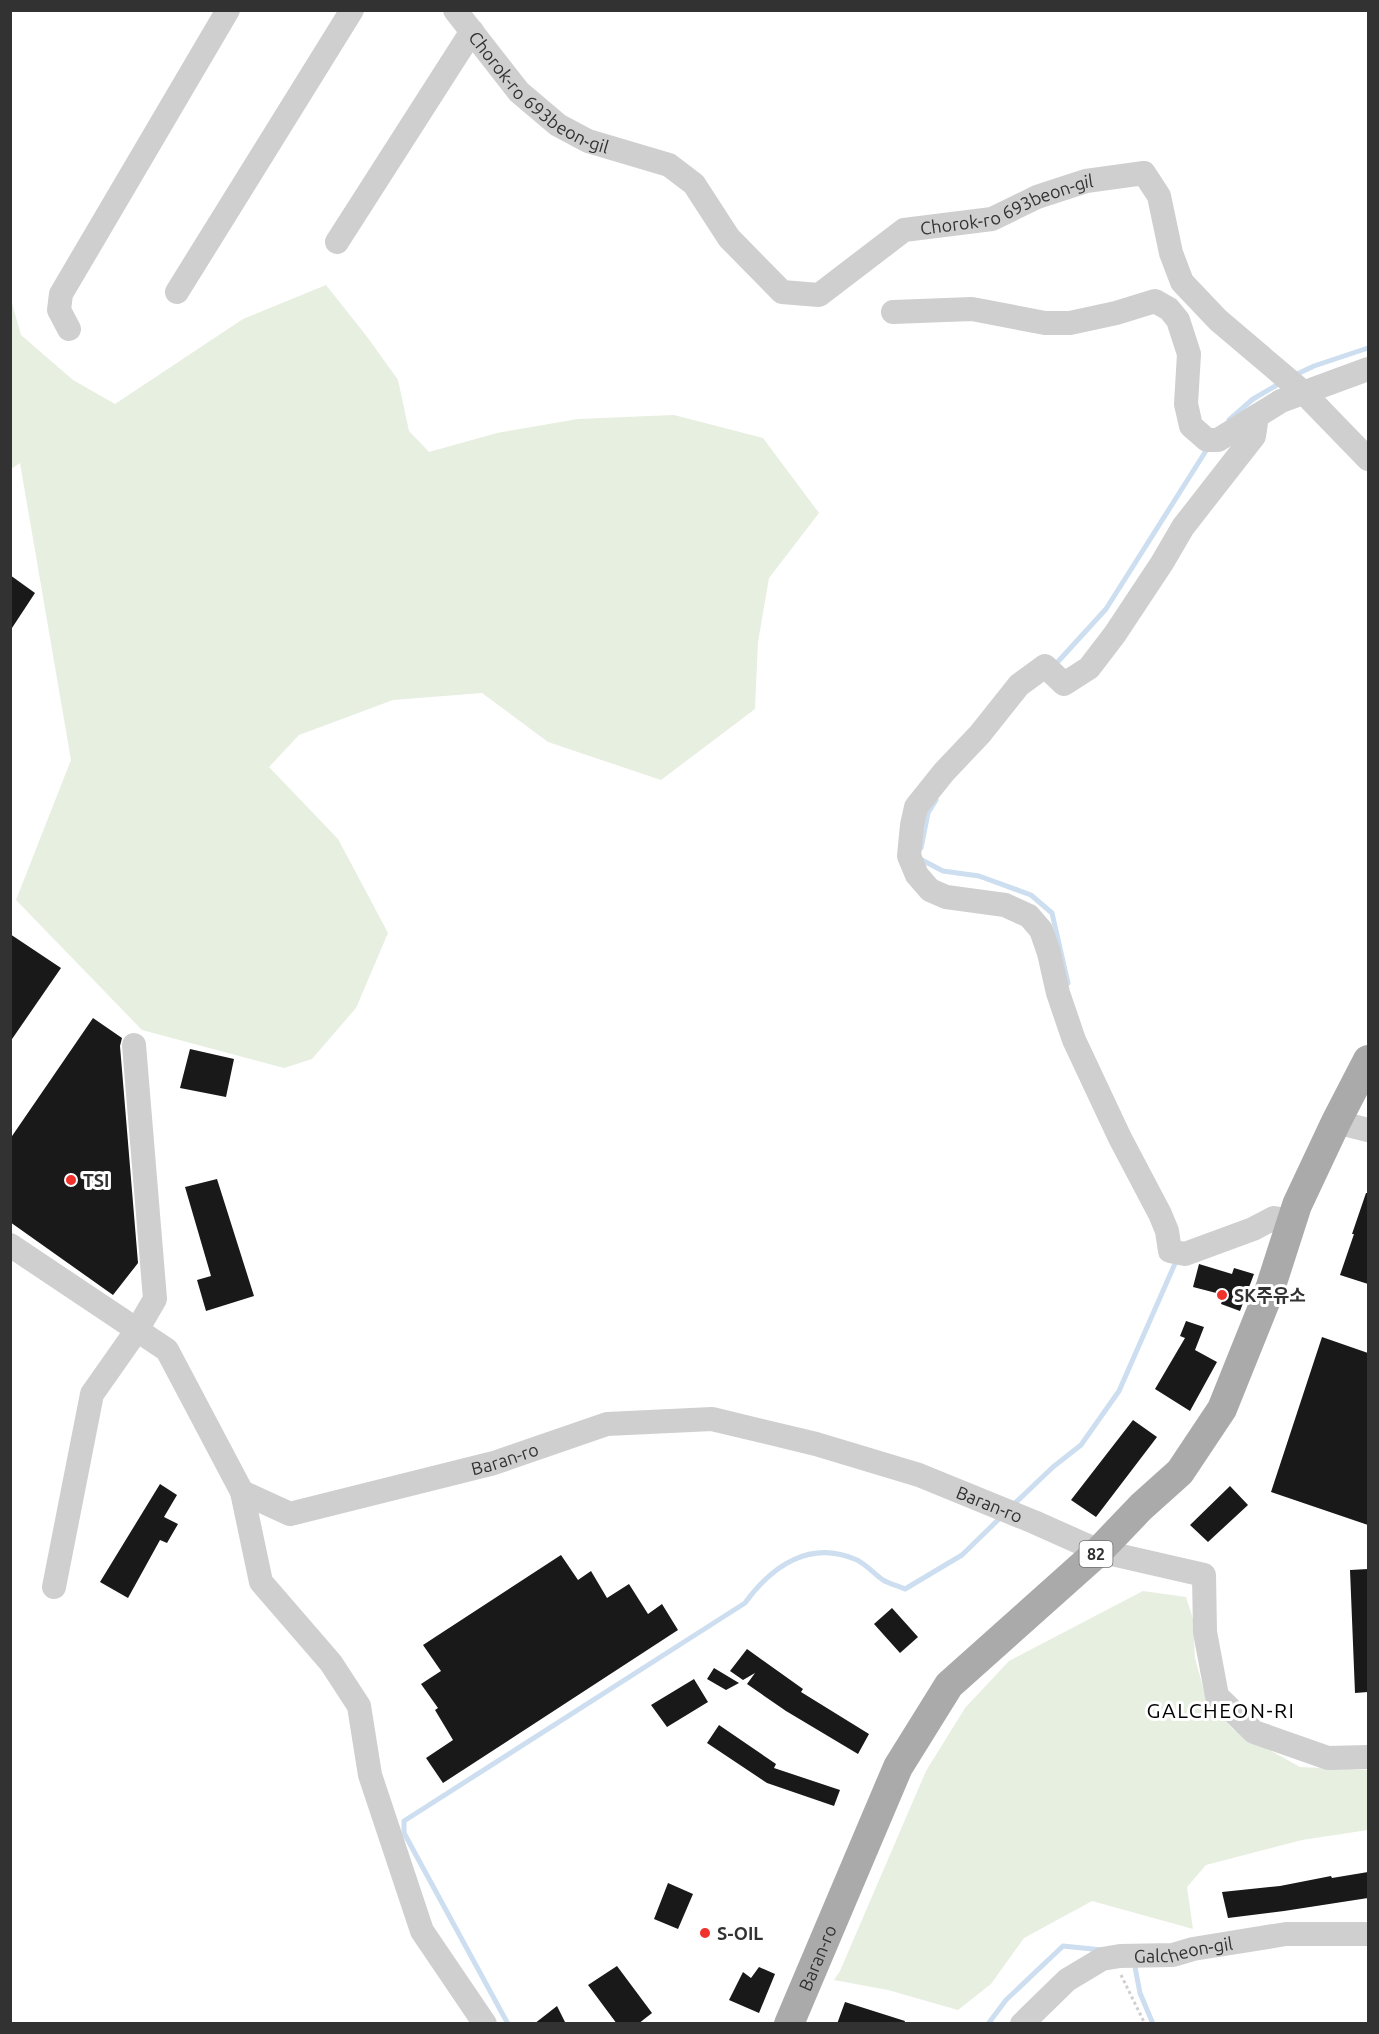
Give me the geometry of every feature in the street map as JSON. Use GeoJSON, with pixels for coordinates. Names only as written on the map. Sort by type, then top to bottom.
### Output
{"type":"FeatureCollection","features":[{"type":"Feature","properties":{"kind":"main road","name":"Baran-ro"},"geometry":{"type":"LineString","coordinates":[[789,2024],[898,1767],[949,1685],[1099,1551],[1141,1507],[1180,1473],[1222,1409],[1269,1292],[1297,1205],[1368,1060]]}},
{"type":"Feature","properties":{"kind":"street"},"geometry":{"type":"LineString","coordinates":[[69,329],[59,310],[61,294],[228,10]]}},
{"type":"Feature","properties":{"kind":"street"},"geometry":{"type":"LineString","coordinates":[[177,292],[352,10]]}},
{"type":"Feature","properties":{"kind":"street","name":"Chorok-ro 693beon-gil"},"geometry":{"type":"LineString","coordinates":[[455,10],[519,92],[558,125],[588,141],[669,165],[694,184],[729,238],[782,292],[819,296],[904,230],[992,219],[1037,197],[1086,181],[1144,173],[1159,196],[1171,253],[1182,282],[1218,320],[1304,393],[1368,459]]}},
{"type":"Feature","properties":{"kind":"street"},"geometry":{"type":"LineString","coordinates":[[337,242],[472,31]]}},
{"type":"Feature","properties":{"kind":"street"},"geometry":{"type":"LineString","coordinates":[[893,312],[972,309],[1045,323],[1070,323],[1116,314],[1155,301],[1169,309],[1178,320],[1189,354],[1186,404],[1191,426],[1207,440],[1218,440],[1281,401],[1368,369]]}},
{"type":"Feature","properties":{"kind":"street"},"geometry":{"type":"LineString","coordinates":[[1257,416],[1254,436],[1183,526],[1162,563],[1115,634],[1089,668],[1064,684],[1045,666],[1019,685],[980,734],[944,772],[916,807],[909,856],[917,875],[930,890],[946,897],[1005,904],[1029,916],[1041,930],[1058,993],[1074,1040],[1177,1252],[1253,1229],[1274,1218],[1292,1221]]}},
{"type":"Feature","properties":{"kind":"street"},"geometry":{"type":"LineString","coordinates":[[54,1587],[92,1394],[137,1330],[155,1299],[134,1045]]}},
{"type":"Feature","properties":{"kind":"street"},"geometry":{"type":"LineString","coordinates":[[1336,1122],[1368,1130]]}},
{"type":"Feature","properties":{"kind":"street"},"geometry":{"type":"LineString","coordinates":[[10,1245],[167,1350],[242,1492],[261,1581],[331,1663],[359,1706],[370,1775],[422,1931],[485,2024]]}},
{"type":"Feature","properties":{"kind":"street","name":"Baran-ro"},"geometry":{"type":"LineString","coordinates":[[242,1492],[290,1514],[494,1463],[607,1424],[711,1419],[816,1444],[919,1475],[1099,1551],[1204,1575],[1205,1632],[1217,1696],[1254,1732],[1328,1758],[1368,1757]]}},
{"type":"Feature","properties":{"kind":"street","name":"Galcheon-gil"},"geometry":{"type":"LineString","coordinates":[[1022,2024],[1067,1980],[1102,1959],[1173,1955],[1193,1949],[1286,1934],[1368,1934]]}},
{"type":"Feature","properties":{"kind":"path"},"geometry":{"type":"LineString","coordinates":[[1116,1957],[1145,2024]]}},
{"type":"Feature","properties":{"kind":"green space"},"geometry":{"type":"Polygon","coordinates":[[[326,285],[398,380],[409,431],[429,452],[497,433],[578,419],[674,415],[763,438],[819,513],[769,578],[758,642],[755,709],[661,780],[548,742],[482,693],[393,700],[299,735],[269,767],[338,839],[388,933],[356,1008],[312,1059],[284,1068],[142,1030],[16,900],[71,760],[20,463],[11,469],[11,300],[21,335],[73,380],[115,404],[243,319],[326,285]]]}},
{"type":"Feature","properties":{"kind":"green space"},"geometry":{"type":"Polygon","coordinates":[[[1143,1591],[1186,1597],[1193,1619],[1195,1658],[1207,1702],[1234,1730],[1300,1767],[1368,1770],[1368,1830],[1302,1840],[1206,1865],[1187,1887],[1193,1929],[1092,1901],[1024,1938],[991,1984],[958,2010],[888,1990],[834,1980],[840,1971],[926,1771],[965,1708],[1009,1661],[1143,1591]]]}},
{"type":"Feature","properties":{"kind":"building"},"geometry":{"type":"Polygon","coordinates":[[[10,575],[35,593],[10,631],[10,575]]]}},
{"type":"Feature","properties":{"kind":"building"},"geometry":{"type":"Polygon","coordinates":[[[10,934],[61,968],[10,1042],[10,934]]]}},
{"type":"Feature","properties":{"kind":"building","name":"TSI"},"geometry":{"type":"Polygon","coordinates":[[[93,1018],[122,1038],[120,1046],[138,1263],[113,1295],[10,1222],[10,1139],[93,1018]]]}},
{"type":"Feature","properties":{"kind":"building"},"geometry":{"type":"Polygon","coordinates":[[[190,1049],[234,1059],[226,1097],[180,1088],[190,1049]]]}},
{"type":"Feature","properties":{"kind":"building"},"geometry":{"type":"Polygon","coordinates":[[[217,1179],[254,1296],[206,1311],[197,1280],[211,1276],[185,1187],[217,1179]]]}},
{"type":"Feature","properties":{"kind":"building"},"geometry":{"type":"Polygon","coordinates":[[[1366,1193],[1368,1193],[1368,1284],[1340,1275],[1366,1193]]]}},
{"type":"Feature","properties":{"kind":"building"},"geometry":{"type":"Polygon","coordinates":[[[1199,1264],[1232,1274],[1234,1268],[1254,1274],[1240,1311],[1221,1304],[1224,1295],[1193,1287],[1199,1264]]]}},
{"type":"Feature","properties":{"kind":"building"},"geometry":{"type":"Polygon","coordinates":[[[1186,1321],[1204,1327],[1195,1350],[1217,1362],[1190,1411],[1155,1389],[1185,1338],[1180,1336],[1186,1321]]]}},
{"type":"Feature","properties":{"kind":"building"},"geometry":{"type":"Polygon","coordinates":[[[1322,1337],[1368,1353],[1368,1525],[1271,1492],[1322,1337]]]}},
{"type":"Feature","properties":{"kind":"building"},"geometry":{"type":"Polygon","coordinates":[[[1133,1420],[1157,1437],[1096,1517],[1071,1500],[1133,1420]]]}},
{"type":"Feature","properties":{"kind":"building"},"geometry":{"type":"Polygon","coordinates":[[[160,1484],[177,1495],[164,1517],[178,1524],[167,1543],[160,1540],[128,1598],[100,1582],[160,1484]]]}},
{"type":"Feature","properties":{"kind":"building"},"geometry":{"type":"Polygon","coordinates":[[[1230,1486],[1248,1505],[1208,1542],[1190,1525],[1230,1486]]]}},
{"type":"Feature","properties":{"kind":"building"},"geometry":{"type":"Polygon","coordinates":[[[561,1555],[578,1580],[591,1571],[607,1598],[629,1584],[648,1614],[662,1604],[678,1630],[443,1783],[426,1758],[453,1740],[435,1710],[438,1708],[421,1684],[441,1671],[423,1645],[561,1555]]]}},
{"type":"Feature","properties":{"kind":"building"},"geometry":{"type":"Polygon","coordinates":[[[1368,1569],[1368,1692],[1355,1693],[1350,1570],[1368,1569]]]}},
{"type":"Feature","properties":{"kind":"building"},"geometry":{"type":"Polygon","coordinates":[[[892,1608],[918,1637],[900,1653],[874,1624],[892,1608]]]}},
{"type":"Feature","properties":{"kind":"building"},"geometry":{"type":"Polygon","coordinates":[[[747,1649],[803,1689],[801,1692],[869,1734],[858,1754],[786,1711],[747,1684],[755,1673],[743,1680],[730,1671],[747,1649]]]}},
{"type":"Feature","properties":{"kind":"building"},"geometry":{"type":"Polygon","coordinates":[[[714,1668],[739,1683],[726,1690],[707,1679],[714,1668]]]}},
{"type":"Feature","properties":{"kind":"building"},"geometry":{"type":"Polygon","coordinates":[[[694,1679],[708,1702],[667,1727],[651,1705],[694,1679]]]}},
{"type":"Feature","properties":{"kind":"building"},"geometry":{"type":"Polygon","coordinates":[[[719,1725],[776,1764],[774,1768],[840,1790],[834,1806],[767,1783],[707,1743],[719,1725]]]}},
{"type":"Feature","properties":{"kind":"building"},"geometry":{"type":"Polygon","coordinates":[[[1368,1872],[1368,1898],[1284,1911],[1228,1918],[1222,1892],[1280,1886],[1331,1876],[1332,1878],[1368,1872]]]}},
{"type":"Feature","properties":{"kind":"building"},"geometry":{"type":"Polygon","coordinates":[[[668,1883],[693,1894],[678,1929],[654,1919],[668,1883]]]}},
{"type":"Feature","properties":{"kind":"building"},"geometry":{"type":"Polygon","coordinates":[[[617,1966],[652,2013],[638,2024],[617,2024],[588,1985],[617,1966]]]}},
{"type":"Feature","properties":{"kind":"building"},"geometry":{"type":"Polygon","coordinates":[[[759,1967],[775,1974],[759,2013],[729,2000],[743,1972],[751,1978],[759,1967]]]}},
{"type":"Feature","properties":{"kind":"building"},"geometry":{"type":"Polygon","coordinates":[[[845,2002],[905,2021],[904,2024],[837,2024],[845,2002]]]}},
{"type":"Feature","properties":{"kind":"building"},"geometry":{"type":"Polygon","coordinates":[[[557,2006],[566,2024],[534,2024],[557,2006]]]}},
{"type":"Feature","properties":{"kind":"waterway"},"geometry":{"type":"LineString","coordinates":[[1293,376],[1314,366],[1368,348]]}},
{"type":"Feature","properties":{"kind":"waterway"},"geometry":{"type":"LineString","coordinates":[[1229,420],[1253,399],[1282,382]]}},
{"type":"Feature","properties":{"kind":"waterway"},"geometry":{"type":"LineString","coordinates":[[1054,666],[1106,609],[1209,446]]}},
{"type":"Feature","properties":{"kind":"waterway"},"geometry":{"type":"LineString","coordinates":[[921,848],[928,813],[936,800]]}},
{"type":"Feature","properties":{"kind":"waterway"},"geometry":{"type":"LineString","coordinates":[[922,860],[943,871],[979,876],[1031,895],[1052,913],[1068,983]]}},
{"type":"Feature","properties":{"kind":"waterway"},"geometry":{"type":"LineString","coordinates":[[1012,1506],[1053,1467],[1081,1445],[1119,1391],[1177,1259]]}},
{"type":"Feature","properties":{"kind":"waterway"},"geometry":{"type":"LineString","coordinates":[[508,2024],[404,1833],[404,1821],[745,1603],[767,1578],[794,1560],[823,1553],[840,1554],[857,1560],[883,1580],[905,1589],[962,1555],[1001,1517]]}},
{"type":"Feature","properties":{"kind":"waterway"},"geometry":{"type":"LineString","coordinates":[[988,2024],[1006,2000],[1063,1946],[1102,1950]]}},
{"type":"Feature","properties":{"kind":"waterway"},"geometry":{"type":"LineString","coordinates":[[1134,1962],[1140,1993],[1153,2024]]}},
{"type":"Feature","properties":{"kind":"place","name":"TSI"},"geometry":{"type":"Point","coordinates":[71,1180]}},
{"type":"Feature","properties":{"kind":"place","name":"SK주유소"},"geometry":{"type":"Point","coordinates":[1222,1295]}},
{"type":"Feature","properties":{"kind":"place","name":"S-OIL"},"geometry":{"type":"Point","coordinates":[705,1933]}},
{"type":"Feature","properties":{"kind":"district","name":"GALCHEON-RI"},"geometry":{"type":"Point","coordinates":[1221,1710]}}]}
